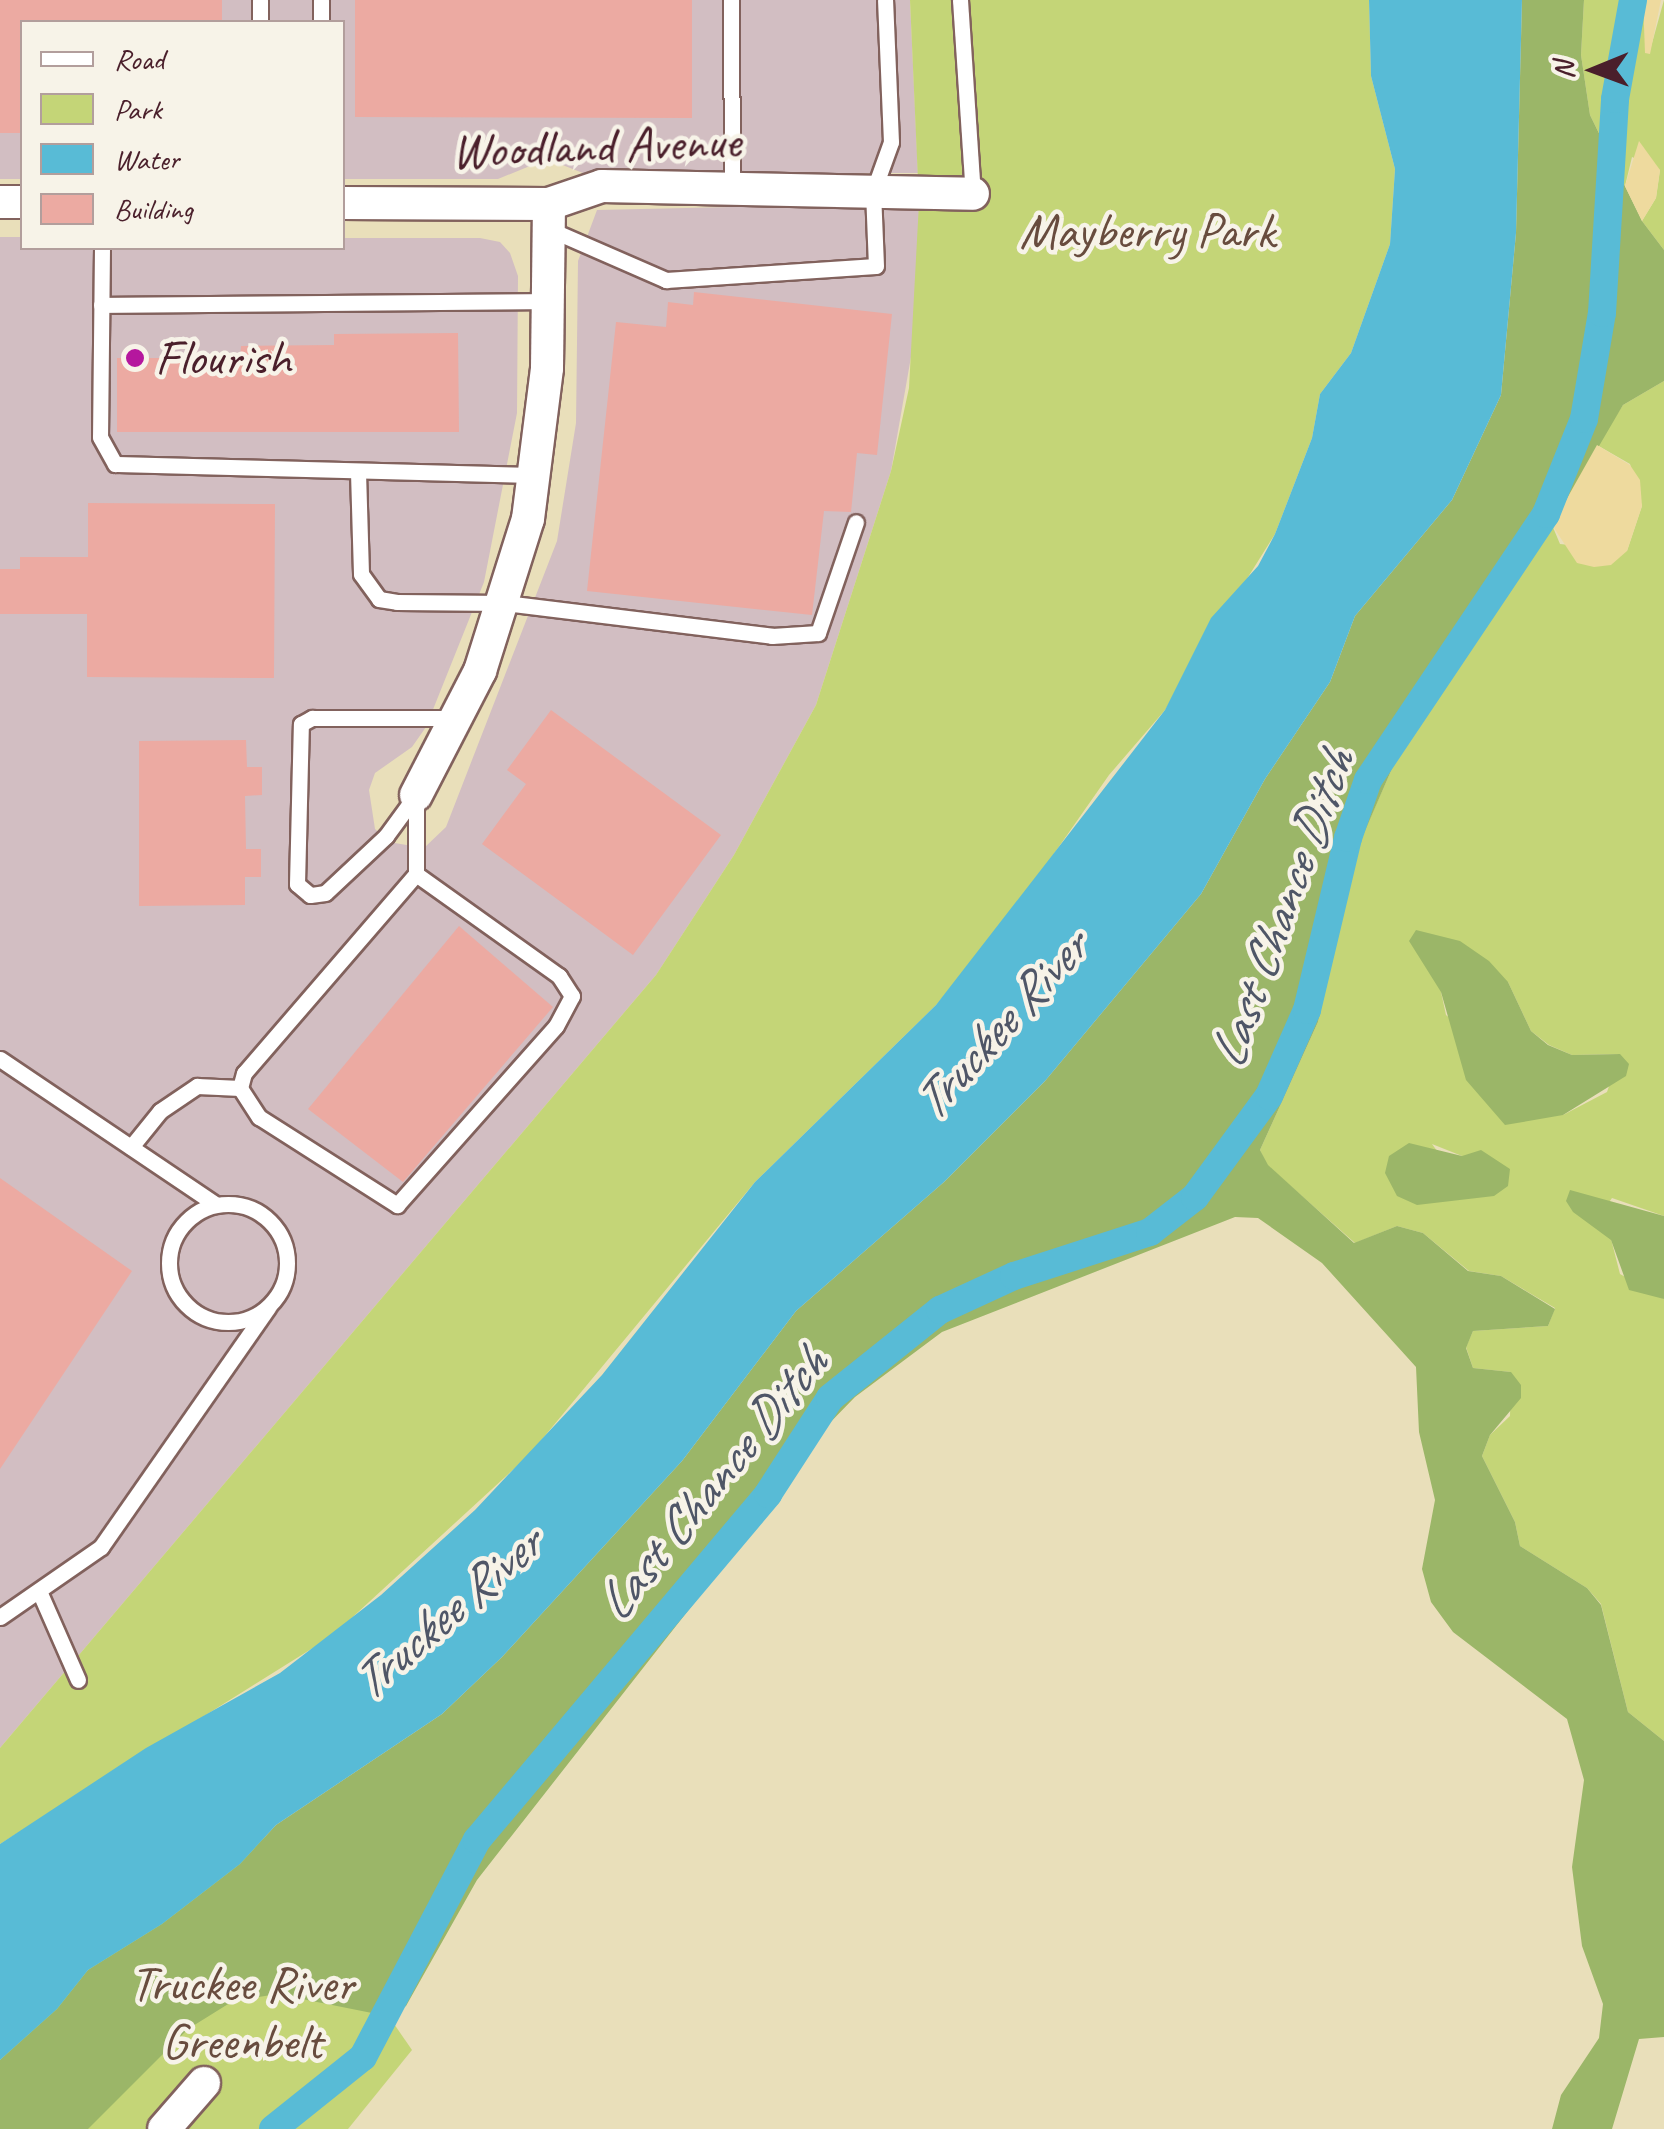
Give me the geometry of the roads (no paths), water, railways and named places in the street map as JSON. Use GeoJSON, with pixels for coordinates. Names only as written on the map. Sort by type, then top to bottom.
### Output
{"type":"FeatureCollection","features":[{"type":"Feature","properties":{"kind":"street","name":"Woodland Avenue"},"geometry":{"type":"LineString","coordinates":[[345,203],[548,216],[602,186],[973,194]]}},
{"type":"Feature","properties":{"kind":"street"},"geometry":{"type":"LineString","coordinates":[[416,795],[458,718],[505,603],[536,475],[548,300],[548,216]]}},
{"type":"Feature","properties":{"kind":"street"},"geometry":{"type":"LineString","coordinates":[[164,2129],[204,2082]]}},
{"type":"Feature","properties":{"kind":"lane"},"geometry":{"type":"LineString","coordinates":[[732,0],[732,189]]}},
{"type":"Feature","properties":{"kind":"lane"},"geometry":{"type":"LineString","coordinates":[[548,216],[666,280],[876,266],[873,192],[890,142],[885,0]]}},
{"type":"Feature","properties":{"kind":"lane"},"geometry":{"type":"LineString","coordinates":[[960,0],[973,194]]}},
{"type":"Feature","properties":{"kind":"lane"},"geometry":{"type":"LineString","coordinates":[[102,250],[100,438],[115,464],[536,475]]}},
{"type":"Feature","properties":{"kind":"lane"},"geometry":{"type":"LineString","coordinates":[[102,305],[548,300]]}},
{"type":"Feature","properties":{"kind":"lane"},"geometry":{"type":"LineString","coordinates":[[358,472],[367,589],[397,602],[505,603],[772,636],[818,633],[856,522]]}},
{"type":"Feature","properties":{"kind":"lane"},"geometry":{"type":"LineString","coordinates":[[416,795],[386,836],[325,893],[310,896],[297,884],[301,724],[312,718],[458,718]]}},
{"type":"Feature","properties":{"kind":"lane"},"geometry":{"type":"LineString","coordinates":[[416,795],[416,874],[244,1073],[240,1088],[258,1118],[397,1205],[570,1008],[569,986],[416,874]]}},
{"type":"Feature","properties":{"kind":"lane"},"geometry":{"type":"LineString","coordinates":[[0,1059],[215,1204],[251,1207],[278,1230],[288,1264],[282,1289],[115,1530],[86,1561],[0,1617]]}},
{"type":"Feature","properties":{"kind":"lane"},"geometry":{"type":"LineString","coordinates":[[131,1148],[160,1112],[197,1086],[240,1088]]}},
{"type":"Feature","properties":{"kind":"lane"},"geometry":{"type":"LineString","coordinates":[[215,1204],[190,1217],[172,1244],[168,1264],[179,1295],[198,1314],[224,1322],[268,1308]]}},
{"type":"Feature","properties":{"kind":"lane"},"geometry":{"type":"LineString","coordinates":[[38,1591],[78,1680]]}},
{"type":"Feature","properties":{"kind":"water","name":"Truckee River"},"geometry":{"type":"Polygon","coordinates":[[[1369,0],[1522,0],[1516,233],[1501,395],[1452,500],[1355,616],[1330,682],[1265,779],[1201,894],[1045,1081],[944,1182],[796,1311],[682,1461],[502,1657],[442,1714],[276,1825],[240,1864],[162,1924],[88,1970],[57,2009],[0,2060],[0,1844],[146,1748],[280,1673],[381,1595],[475,1510],[602,1375],[755,1182],[936,1005],[1165,710],[1211,618],[1258,566],[1275,534],[1312,438],[1320,394],[1351,353],[1390,244],[1395,169],[1371,76],[1369,0]]]}},
{"type":"Feature","properties":{"kind":"waterway","name":"Last Chance Ditch"},"geometry":{"type":"LineString","coordinates":[[273,2129],[363,2057],[477,1840],[768,1494],[830,1398],[940,1310],[1014,1276],[1150,1232],[1195,1197],[1269,1096],[1307,1010],[1348,838],[1368,780],[1546,514],[1584,419],[1602,313],[1615,99],[1633,0]]}},
{"type":"Feature","properties":{"kind":"place","name":"Flourish"},"geometry":{"type":"Point","coordinates":[135,358]}},
{"type":"Feature","properties":{"kind":"park label","name":"Mayberry Park"},"geometry":{"type":"Point","coordinates":[1147,231]}},
{"type":"Feature","properties":{"kind":"park label","name":"Truckee River Greenbelt"},"geometry":{"type":"Point","coordinates":[242,2012]}}]}
